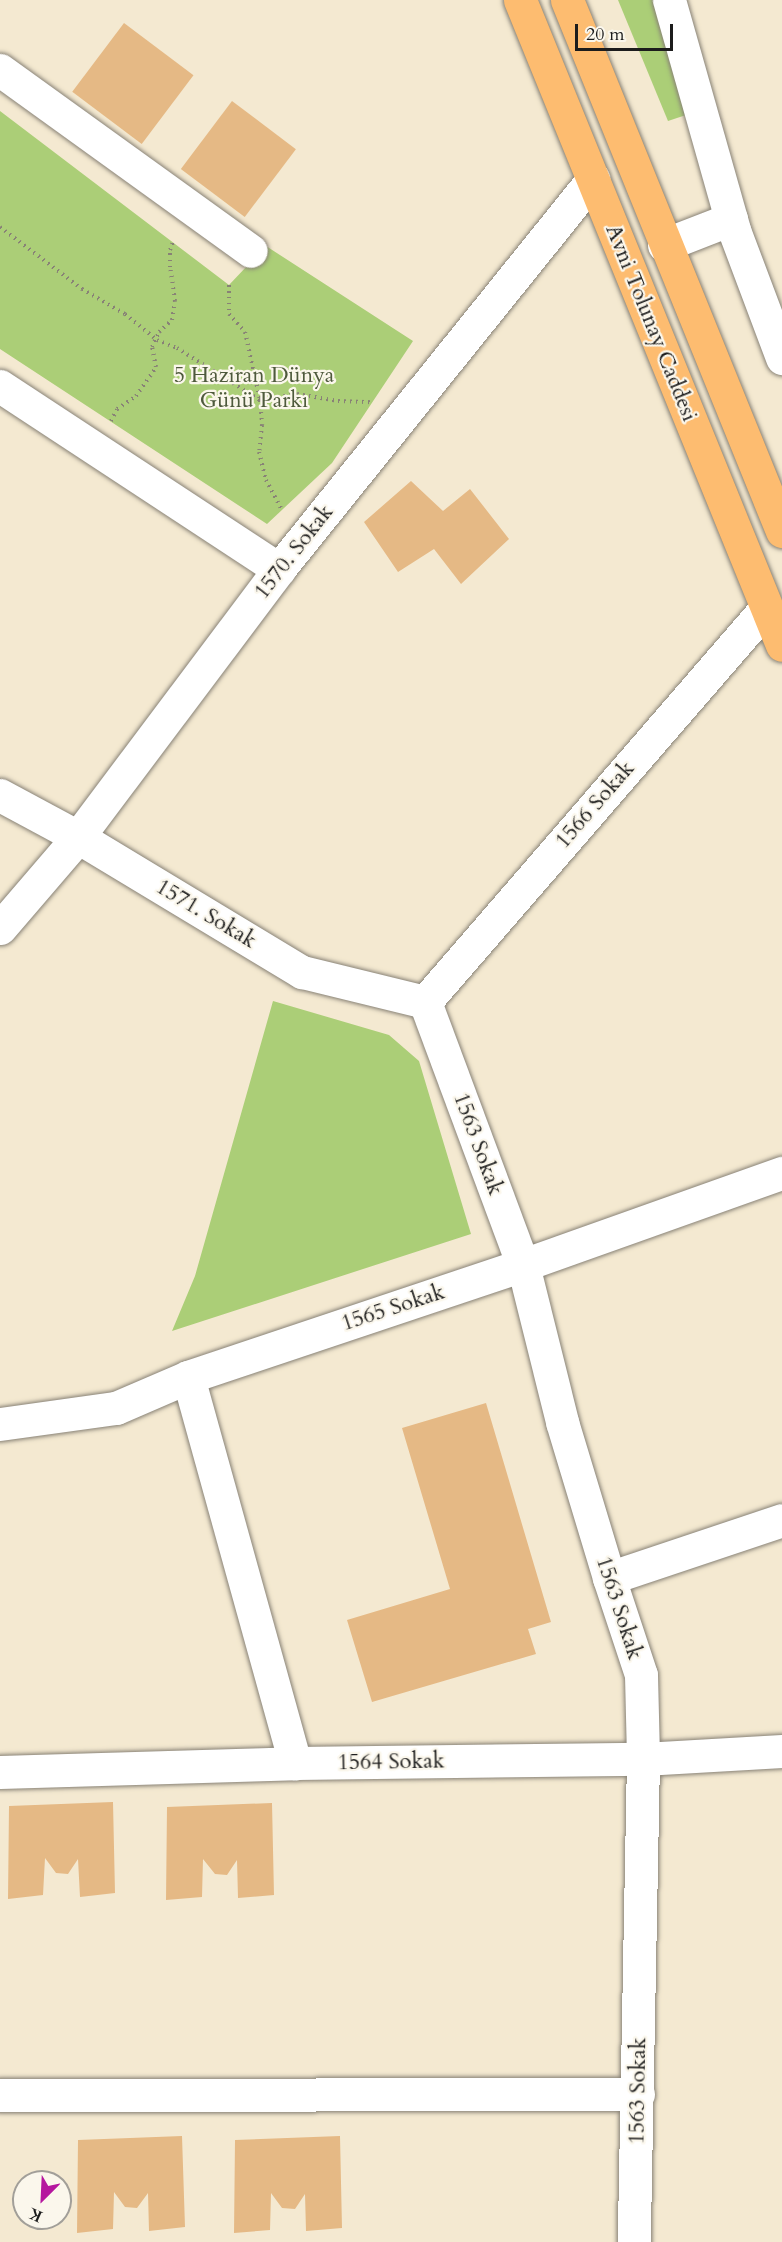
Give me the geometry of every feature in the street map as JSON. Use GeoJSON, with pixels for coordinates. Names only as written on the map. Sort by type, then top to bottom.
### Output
{"type":"FeatureCollection","features":[{"type":"Feature","properties":{"kind":"main road","name":"Avni Tolunay Caddesi"},"geometry":{"type":"LineString","coordinates":[[520,0],[782,645]]}},
{"type":"Feature","properties":{"kind":"main road","name":"Avni Tolunay Caddesi"},"geometry":{"type":"LineString","coordinates":[[567,0],[664,245],[782,531]]}},
{"type":"Feature","properties":{"kind":"street"},"geometry":{"type":"LineString","coordinates":[[669,0],[731,219],[782,358]]}},
{"type":"Feature","properties":{"kind":"street"},"geometry":{"type":"LineString","coordinates":[[0,70],[251,251]]}},
{"type":"Feature","properties":{"kind":"street","name":"1570. Sokak"},"geometry":{"type":"LineString","coordinates":[[0,928],[78,837],[279,569],[593,179]]}},
{"type":"Feature","properties":{"kind":"street"},"geometry":{"type":"LineString","coordinates":[[664,245],[731,219]]}},
{"type":"Feature","properties":{"kind":"street"},"geometry":{"type":"LineString","coordinates":[[0,386],[279,569]]}},
{"type":"Feature","properties":{"kind":"street","name":"1566 Sokak"},"geometry":{"type":"LineString","coordinates":[[425,1002],[766,608]]}},
{"type":"Feature","properties":{"kind":"street","name":"1571. Sokak"},"geometry":{"type":"LineString","coordinates":[[0,795],[78,837],[302,972],[425,1002]]}},
{"type":"Feature","properties":{"kind":"street","name":"1563 Sokak"},"geometry":{"type":"LineString","coordinates":[[425,1002],[523,1265],[562,1422],[641,1675],[643,1759],[634,2242]]}},
{"type":"Feature","properties":{"kind":"street","name":"1565 Sokak"},"geometry":{"type":"LineString","coordinates":[[0,1424],[116,1408],[188,1377],[523,1265],[782,1173]]}},
{"type":"Feature","properties":{"kind":"street"},"geometry":{"type":"LineString","coordinates":[[188,1377],[295,1763]]}},
{"type":"Feature","properties":{"kind":"street"},"geometry":{"type":"LineString","coordinates":[[609,1578],[782,1520]]}},
{"type":"Feature","properties":{"kind":"street","name":"1564 Sokak"},"geometry":{"type":"LineString","coordinates":[[0,1772],[295,1763],[643,1759],[782,1751]]}},
{"type":"Feature","properties":{"kind":"street"},"geometry":{"type":"LineString","coordinates":[[0,2095],[638,2094]]}},
{"type":"Feature","properties":{"kind":"path"},"geometry":{"type":"LineString","coordinates":[[0,227],[82,289],[125,314],[157,340],[177,348],[260,400],[297,394],[338,401],[373,402]]}},
{"type":"Feature","properties":{"kind":"path"},"geometry":{"type":"LineString","coordinates":[[111,422],[117,409],[136,396],[156,367],[152,347],[159,332],[172,320],[174,312],[175,301],[170,267],[173,242]]}},
{"type":"Feature","properties":{"kind":"path"},"geometry":{"type":"LineString","coordinates":[[229,285],[229,314],[245,332],[260,400],[262,424],[259,452],[266,480],[282,510]]}},
{"type":"Feature","properties":{"kind":"green space"},"geometry":{"type":"Polygon","coordinates":[[[618,0],[661,0],[695,112],[668,121],[618,0]]]}},
{"type":"Feature","properties":{"kind":"green space","name":"5 Haziran Dünya Günü Parkı"},"geometry":{"type":"Polygon","coordinates":[[[0,111],[229,285],[266,246],[413,341],[332,463],[267,524],[0,349],[0,111]]]}},
{"type":"Feature","properties":{"kind":"green space"},"geometry":{"type":"Polygon","coordinates":[[[273,1001],[389,1035],[419,1061],[471,1234],[172,1331],[195,1276],[273,1001]]]}},
{"type":"Feature","properties":{"kind":"building"},"geometry":{"type":"Polygon","coordinates":[[[124,23],[193,75],[142,144],[72,92],[124,23]]]}},
{"type":"Feature","properties":{"kind":"building"},"geometry":{"type":"Polygon","coordinates":[[[232,101],[296,149],[245,217],[181,169],[232,101]]]}},
{"type":"Feature","properties":{"kind":"building"},"geometry":{"type":"Polygon","coordinates":[[[411,481],[443,511],[470,489],[509,539],[461,584],[434,549],[398,572],[364,522],[411,481]]]}},
{"type":"Feature","properties":{"kind":"building"},"geometry":{"type":"Polygon","coordinates":[[[486,1403],[551,1622],[528,1629],[536,1654],[372,1702],[347,1620],[450,1589],[402,1428],[486,1403]]]}},
{"type":"Feature","properties":{"kind":"building"},"geometry":{"type":"Polygon","coordinates":[[[113,1802],[115,1893],[80,1897],[78,1859],[68,1874],[56,1873],[45,1858],[43,1895],[8,1899],[9,1806],[113,1802]]]}},
{"type":"Feature","properties":{"kind":"building"},"geometry":{"type":"Polygon","coordinates":[[[272,1803],[274,1895],[238,1898],[237,1860],[227,1875],[215,1874],[203,1859],[202,1897],[166,1900],[167,1807],[272,1803]]]}},
{"type":"Feature","properties":{"kind":"building"},"geometry":{"type":"Polygon","coordinates":[[[182,2136],[185,2227],[149,2231],[148,2193],[137,2208],[125,2207],[114,2192],[113,2229],[77,2233],[78,2140],[182,2136]]]}},
{"type":"Feature","properties":{"kind":"building"},"geometry":{"type":"Polygon","coordinates":[[[340,2136],[342,2228],[306,2231],[305,2194],[295,2209],[282,2208],[271,2193],[270,2230],[234,2233],[235,2140],[340,2136]]]}}]}
